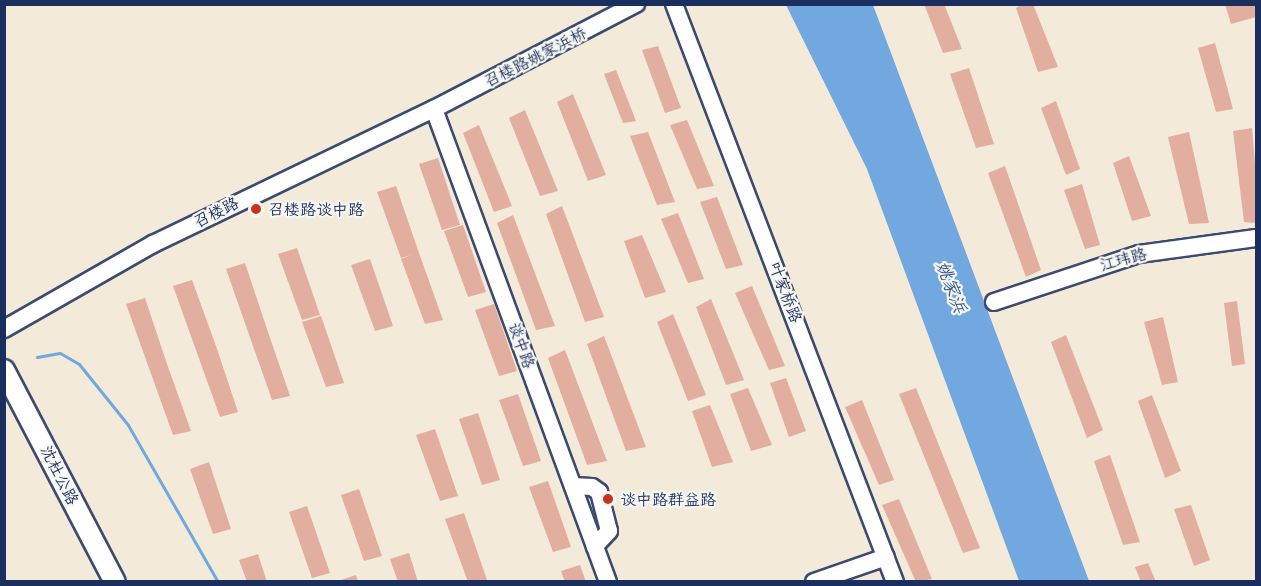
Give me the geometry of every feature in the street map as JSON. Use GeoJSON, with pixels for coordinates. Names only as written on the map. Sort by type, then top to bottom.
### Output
{"type":"FeatureCollection","features":[{"type":"Feature","properties":{"kind":"main road","name":"沈杜公路"},"geometry":{"type":"LineString","coordinates":[[4,370],[114,582]]}},
{"type":"Feature","properties":{"kind":"street","name":"召楼路姚家浜桥"},"geometry":{"type":"LineString","coordinates":[[434,109],[636,4]]}},
{"type":"Feature","properties":{"kind":"street","name":"叶家桥路"},"geometry":{"type":"LineString","coordinates":[[674,4],[895,582]]}},
{"type":"Feature","properties":{"kind":"street","name":"召楼路"},"geometry":{"type":"LineString","coordinates":[[4,328],[163,239],[434,109]]}},
{"type":"Feature","properties":{"kind":"street","name":"谈中路"},"geometry":{"type":"LineString","coordinates":[[434,109],[608,582]]}},
{"type":"Feature","properties":{"kind":"street","name":"江玮路"},"geometry":{"type":"LineString","coordinates":[[994,302],[1139,254],[1257,238]]}},
{"type":"Feature","properties":{"kind":"street"},"geometry":{"type":"LineString","coordinates":[[814,582],[886,557]]}},
{"type":"Feature","properties":{"kind":"water","name":"姚家浜"},"geometry":{"type":"Polygon","coordinates":[[[786,5],[873,5],[1089,581],[1019,581],[867,169],[786,5]]]}},
{"type":"Feature","properties":{"kind":"building"},"geometry":{"type":"Polygon","coordinates":[[[924,4],[944,4],[962,49],[943,53],[924,4]]]}},
{"type":"Feature","properties":{"kind":"building"},"geometry":{"type":"Polygon","coordinates":[[[1023,4],[1033,4],[1058,67],[1038,72],[1016,8],[1023,4]]]}},
{"type":"Feature","properties":{"kind":"building"},"geometry":{"type":"Polygon","coordinates":[[[1225,4],[1256,4],[1256,17],[1231,24],[1225,4]]]}},
{"type":"Feature","properties":{"kind":"building"},"geometry":{"type":"Polygon","coordinates":[[[1215,43],[1233,109],[1216,112],[1198,48],[1215,43]]]}},
{"type":"Feature","properties":{"kind":"building"},"geometry":{"type":"Polygon","coordinates":[[[658,46],[681,108],[665,113],[642,50],[658,46]]]}},
{"type":"Feature","properties":{"kind":"building"},"geometry":{"type":"Polygon","coordinates":[[[969,68],[994,144],[976,148],[950,74],[969,68]]]}},
{"type":"Feature","properties":{"kind":"building"},"geometry":{"type":"Polygon","coordinates":[[[616,70],[636,121],[623,123],[604,74],[616,70]]]}},
{"type":"Feature","properties":{"kind":"building"},"geometry":{"type":"Polygon","coordinates":[[[573,94],[606,175],[588,181],[557,102],[573,94]]]}},
{"type":"Feature","properties":{"kind":"building"},"geometry":{"type":"Polygon","coordinates":[[[1056,101],[1080,169],[1066,175],[1041,108],[1056,101]]]}},
{"type":"Feature","properties":{"kind":"building"},"geometry":{"type":"Polygon","coordinates":[[[525,110],[558,191],[540,196],[509,118],[525,110]]]}},
{"type":"Feature","properties":{"kind":"building"},"geometry":{"type":"Polygon","coordinates":[[[687,120],[714,186],[697,189],[670,125],[687,120]]]}},
{"type":"Feature","properties":{"kind":"building"},"geometry":{"type":"Polygon","coordinates":[[[479,125],[512,206],[494,212],[463,133],[479,125]]]}},
{"type":"Feature","properties":{"kind":"building"},"geometry":{"type":"Polygon","coordinates":[[[1252,128],[1256,175],[1256,223],[1244,222],[1233,131],[1252,128]]]}},
{"type":"Feature","properties":{"kind":"building"},"geometry":{"type":"Polygon","coordinates":[[[648,132],[675,202],[657,205],[630,136],[648,132]]]}},
{"type":"Feature","properties":{"kind":"building"},"geometry":{"type":"Polygon","coordinates":[[[1189,132],[1209,223],[1189,224],[1168,137],[1189,132]]]}},
{"type":"Feature","properties":{"kind":"building"},"geometry":{"type":"Polygon","coordinates":[[[1129,156],[1151,216],[1132,221],[1113,163],[1129,156]]]}},
{"type":"Feature","properties":{"kind":"building"},"geometry":{"type":"Polygon","coordinates":[[[438,158],[460,225],[442,230],[419,164],[438,158]]]}},
{"type":"Feature","properties":{"kind":"building"},"geometry":{"type":"Polygon","coordinates":[[[1005,166],[1041,270],[1026,277],[988,173],[1005,166]]]}},
{"type":"Feature","properties":{"kind":"building"},"geometry":{"type":"Polygon","coordinates":[[[1082,184],[1100,245],[1085,249],[1064,190],[1082,184]]]}},
{"type":"Feature","properties":{"kind":"building"},"geometry":{"type":"Polygon","coordinates":[[[396,186],[443,320],[425,324],[401,259],[411,255],[401,258],[377,192],[396,186]]]}},
{"type":"Feature","properties":{"kind":"building"},"geometry":{"type":"Polygon","coordinates":[[[717,197],[743,265],[726,269],[700,202],[717,197]]]}},
{"type":"Feature","properties":{"kind":"building"},"geometry":{"type":"Polygon","coordinates":[[[562,206],[604,317],[585,322],[546,214],[562,206]]]}},
{"type":"Feature","properties":{"kind":"building"},"geometry":{"type":"Polygon","coordinates":[[[678,213],[704,279],[688,283],[661,219],[678,213]]]}},
{"type":"Feature","properties":{"kind":"building"},"geometry":{"type":"Polygon","coordinates":[[[513,215],[555,326],[536,330],[497,223],[513,215]]]}},
{"type":"Feature","properties":{"kind":"building"},"geometry":{"type":"Polygon","coordinates":[[[463,225],[486,292],[468,297],[444,231],[463,225]]]}},
{"type":"Feature","properties":{"kind":"building"},"geometry":{"type":"Polygon","coordinates":[[[642,235],[666,292],[645,298],[624,241],[642,235]]]}},
{"type":"Feature","properties":{"kind":"building"},"geometry":{"type":"Polygon","coordinates":[[[297,248],[320,315],[302,320],[278,254],[297,248]]]}},
{"type":"Feature","properties":{"kind":"building"},"geometry":{"type":"Polygon","coordinates":[[[370,259],[393,326],[375,331],[351,265],[370,259]]]}},
{"type":"Feature","properties":{"kind":"building"},"geometry":{"type":"Polygon","coordinates":[[[245,263],[290,396],[272,400],[226,269],[245,263]]]}},
{"type":"Feature","properties":{"kind":"building"},"geometry":{"type":"Polygon","coordinates":[[[192,280],[238,412],[220,417],[173,286],[192,280]]]}},
{"type":"Feature","properties":{"kind":"building"},"geometry":{"type":"Polygon","coordinates":[[[752,286],[785,366],[769,370],[735,293],[752,286]]]}},
{"type":"Feature","properties":{"kind":"building"},"geometry":{"type":"Polygon","coordinates":[[[145,298],[191,431],[173,435],[126,304],[145,298]]]}},
{"type":"Feature","properties":{"kind":"building"},"geometry":{"type":"Polygon","coordinates":[[[711,299],[744,380],[726,385],[696,307],[711,299]]]}},
{"type":"Feature","properties":{"kind":"building"},"geometry":{"type":"Polygon","coordinates":[[[1237,301],[1245,364],[1232,366],[1224,303],[1237,301]]]}},
{"type":"Feature","properties":{"kind":"building"},"geometry":{"type":"Polygon","coordinates":[[[494,304],[517,371],[499,376],[475,310],[494,304]]]}},
{"type":"Feature","properties":{"kind":"building"},"geometry":{"type":"Polygon","coordinates":[[[673,314],[706,395],[688,401],[657,322],[673,314]]]}},
{"type":"Feature","properties":{"kind":"building"},"geometry":{"type":"Polygon","coordinates":[[[321,316],[344,383],[326,387],[302,322],[321,316]]]}},
{"type":"Feature","properties":{"kind":"building"},"geometry":{"type":"Polygon","coordinates":[[[1163,317],[1178,382],[1162,385],[1144,322],[1163,317]]]}},
{"type":"Feature","properties":{"kind":"building"},"geometry":{"type":"Polygon","coordinates":[[[1066,335],[1103,430],[1087,438],[1051,342],[1066,335]]]}},
{"type":"Feature","properties":{"kind":"building"},"geometry":{"type":"Polygon","coordinates":[[[604,336],[646,447],[626,451],[587,344],[604,336]]]}},
{"type":"Feature","properties":{"kind":"building"},"geometry":{"type":"Polygon","coordinates":[[[565,350],[607,461],[587,465],[548,358],[565,350]]]}},
{"type":"Feature","properties":{"kind":"building"},"geometry":{"type":"Polygon","coordinates":[[[786,378],[806,431],[789,437],[770,383],[786,378]]]}},
{"type":"Feature","properties":{"kind":"building"},"geometry":{"type":"Polygon","coordinates":[[[748,388],[772,445],[751,451],[730,394],[748,388]]]}},
{"type":"Feature","properties":{"kind":"building"},"geometry":{"type":"Polygon","coordinates":[[[916,388],[980,548],[963,553],[899,394],[916,388]]]}},
{"type":"Feature","properties":{"kind":"building"},"geometry":{"type":"Polygon","coordinates":[[[518,394],[541,461],[523,466],[499,400],[518,394]]]}},
{"type":"Feature","properties":{"kind":"building"},"geometry":{"type":"Polygon","coordinates":[[[1152,395],[1181,471],[1165,478],[1138,401],[1152,395]]]}},
{"type":"Feature","properties":{"kind":"building"},"geometry":{"type":"Polygon","coordinates":[[[862,400],[894,480],[879,485],[845,407],[862,400]]]}},
{"type":"Feature","properties":{"kind":"building"},"geometry":{"type":"Polygon","coordinates":[[[710,405],[733,462],[712,467],[692,411],[710,405]]]}},
{"type":"Feature","properties":{"kind":"building"},"geometry":{"type":"Polygon","coordinates":[[[478,413],[500,480],[482,485],[459,419],[478,413]]]}},
{"type":"Feature","properties":{"kind":"building"},"geometry":{"type":"Polygon","coordinates":[[[435,429],[458,496],[440,501],[416,435],[435,429]]]}},
{"type":"Feature","properties":{"kind":"building"},"geometry":{"type":"Polygon","coordinates":[[[1110,455],[1140,542],[1123,545],[1094,461],[1110,455]]]}},
{"type":"Feature","properties":{"kind":"building"},"geometry":{"type":"Polygon","coordinates":[[[209,462],[231,529],[213,534],[190,469],[209,462]]]}},
{"type":"Feature","properties":{"kind":"building"},"geometry":{"type":"Polygon","coordinates":[[[548,481],[571,547],[553,552],[529,487],[548,481]]]}},
{"type":"Feature","properties":{"kind":"building"},"geometry":{"type":"Polygon","coordinates":[[[359,489],[382,556],[364,561],[341,495],[359,489]]]}},
{"type":"Feature","properties":{"kind":"building"},"geometry":{"type":"Polygon","coordinates":[[[899,499],[932,579],[916,582],[882,505],[899,499]]]}},
{"type":"Feature","properties":{"kind":"building"},"geometry":{"type":"Polygon","coordinates":[[[1191,505],[1210,560],[1194,566],[1174,509],[1191,505]]]}},
{"type":"Feature","properties":{"kind":"building"},"geometry":{"type":"Polygon","coordinates":[[[307,506],[330,573],[312,578],[289,512],[307,506]]]}},
{"type":"Feature","properties":{"kind":"building"},"geometry":{"type":"Polygon","coordinates":[[[464,513],[487,580],[468,582],[445,519],[464,513]]]}},
{"type":"Feature","properties":{"kind":"building"},"geometry":{"type":"Polygon","coordinates":[[[409,553],[418,582],[398,582],[390,559],[409,553]]]}},
{"type":"Feature","properties":{"kind":"building"},"geometry":{"type":"Polygon","coordinates":[[[258,554],[267,582],[247,582],[239,560],[258,554]]]}},
{"type":"Feature","properties":{"kind":"building"},"geometry":{"type":"Polygon","coordinates":[[[1148,563],[1156,582],[1141,582],[1135,567],[1148,563]]]}},
{"type":"Feature","properties":{"kind":"building"},"geometry":{"type":"Polygon","coordinates":[[[580,565],[586,582],[565,582],[561,571],[580,565]]]}},
{"type":"Feature","properties":{"kind":"building"},"geometry":{"type":"Polygon","coordinates":[[[356,575],[358,582],[338,582],[338,581],[356,575]]]}},
{"type":"Feature","properties":{"kind":"waterway"},"geometry":{"type":"LineString","coordinates":[[37,357],[60,353],[79,364],[128,425],[218,582]]}},
{"type":"Feature","properties":{"kind":"place","name":"召楼路谈中路"},"geometry":{"type":"Point","coordinates":[256,209]}},
{"type":"Feature","properties":{"kind":"place","name":"谈中路群益路"},"geometry":{"type":"Point","coordinates":[608,499]}}]}
